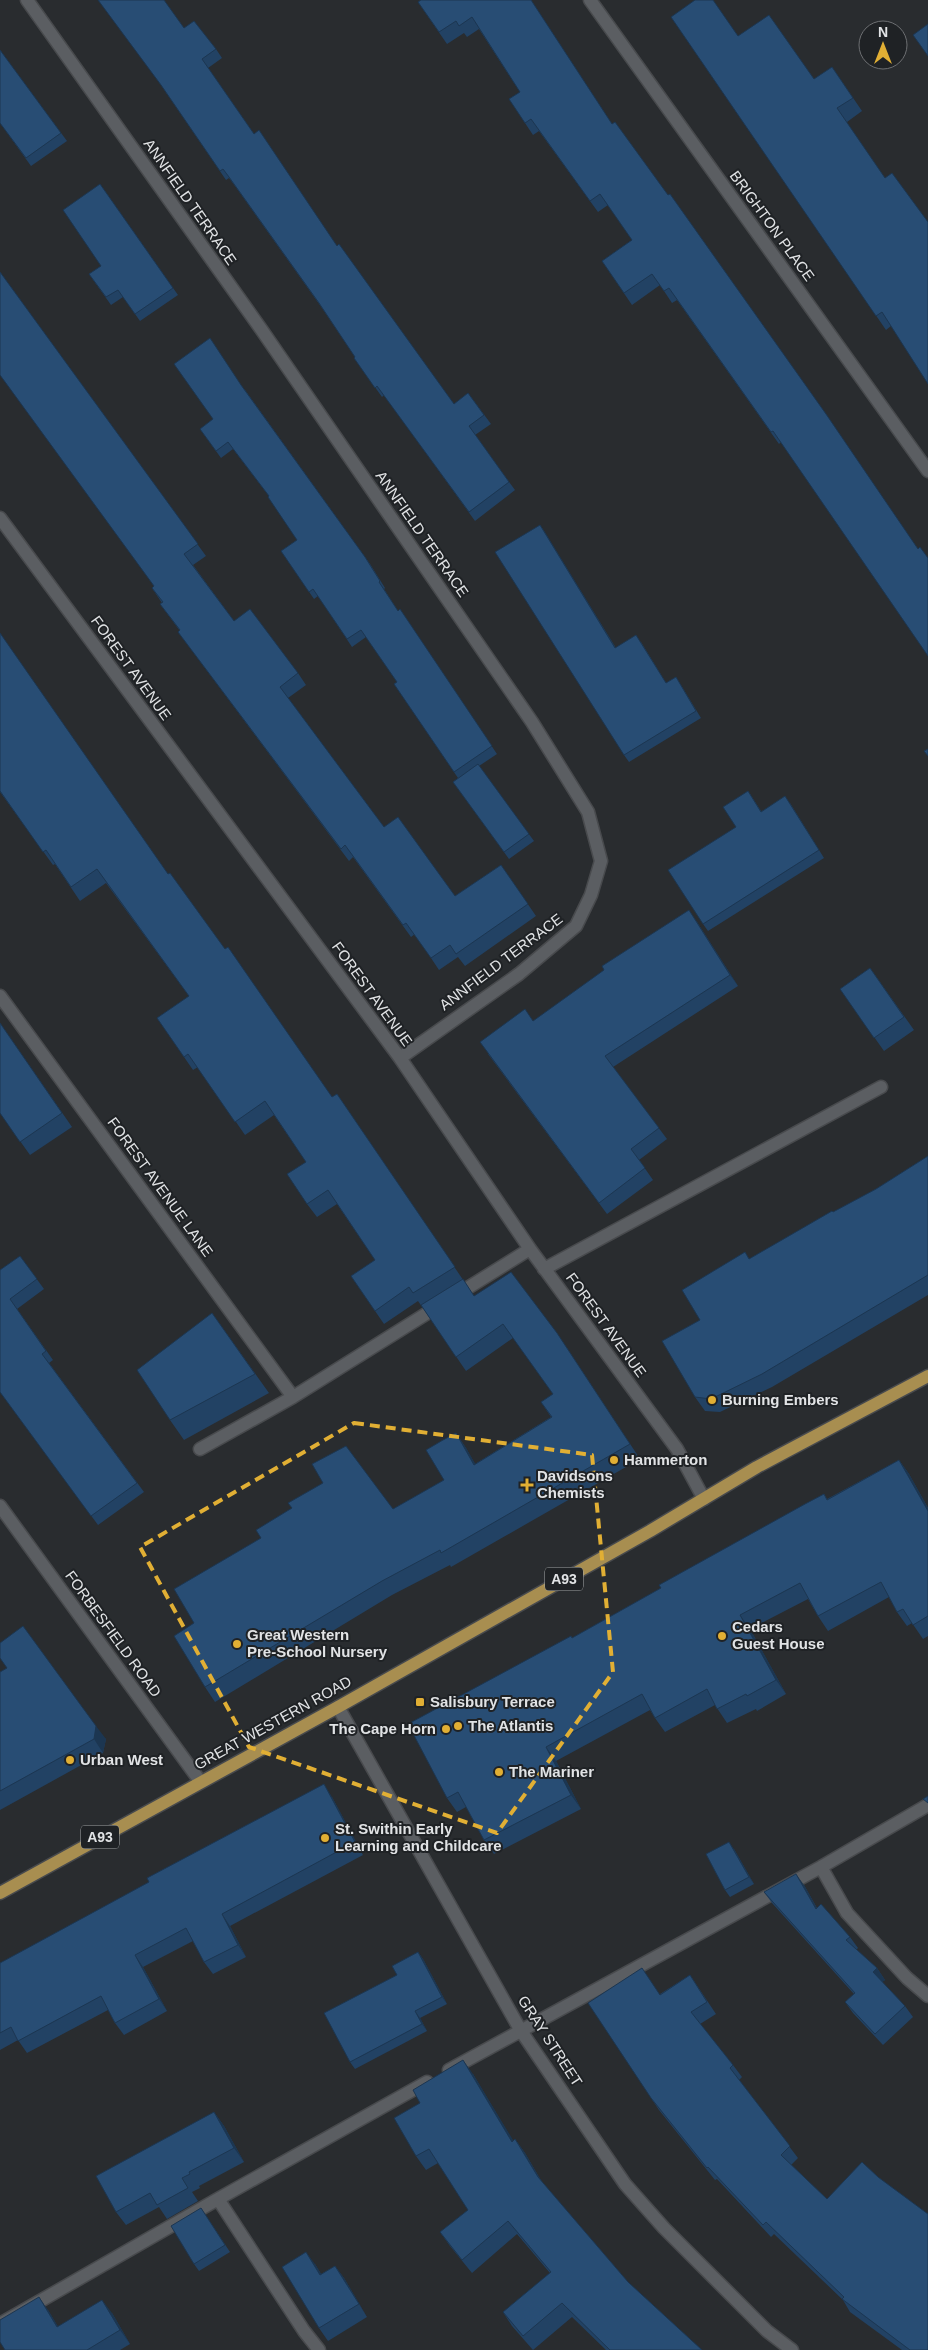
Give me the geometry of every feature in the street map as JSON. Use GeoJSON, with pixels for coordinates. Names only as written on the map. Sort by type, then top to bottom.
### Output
{"type":"FeatureCollection","features":[{"type":"Feature","properties":{"kind":"main road","name":"GREAT WESTERN ROAD"},"geometry":{"type":"LineString","coordinates":[[0,1893],[338,1706],[704,1499],[757,1467],[927,1379]]}},
{"type":"Feature","properties":{"kind":"street","name":"ANNFIELD TERRACE"},"geometry":{"type":"LineString","coordinates":[[27,0],[261,329],[532,722],[588,812],[601,861],[591,895],[576,926],[518,974],[400,1058]]}},
{"type":"Feature","properties":{"kind":"street","name":"BRIGHTON PLACE"},"geometry":{"type":"LineString","coordinates":[[590,0],[928,471]]}},
{"type":"Feature","properties":{"kind":"street","name":"FOREST AVENUE"},"geometry":{"type":"LineString","coordinates":[[0,518],[400,1058],[544,1269],[677,1449],[704,1499]]}},
{"type":"Feature","properties":{"kind":"street","name":"FOREST AVENUE LANE"},"geometry":{"type":"LineString","coordinates":[[0,996],[293,1397]]}},
{"type":"Feature","properties":{"kind":"street"},"geometry":{"type":"LineString","coordinates":[[544,1269],[881,1086]]}},
{"type":"Feature","properties":{"kind":"street"},"geometry":{"type":"LineString","coordinates":[[200,1450],[293,1397],[530,1249]]}},
{"type":"Feature","properties":{"kind":"street","name":"FORBESFIELD ROAD"},"geometry":{"type":"LineString","coordinates":[[0,1506],[200,1781]]}},
{"type":"Feature","properties":{"kind":"street","name":"GRAY STREET"},"geometry":{"type":"LineString","coordinates":[[338,1706],[521,2031],[625,2184],[664,2228],[767,2331],[792,2350]]}},
{"type":"Feature","properties":{"kind":"street"},"geometry":{"type":"LineString","coordinates":[[0,2324],[218,2199],[820,1867],[928,1805]]}},
{"type":"Feature","properties":{"kind":"street"},"geometry":{"type":"LineString","coordinates":[[820,1867],[847,1913],[907,1978],[928,1996]]}},
{"type":"Feature","properties":{"kind":"street"},"geometry":{"type":"LineString","coordinates":[[218,2199],[319,2350]]}},
{"type":"Feature","properties":{"kind":"highlighted area"},"geometry":{"type":"Polygon","coordinates":[[[354,1423],[592,1455],[613,1672],[497,1833],[249,1747],[140,1547],[354,1423]]]}},
{"type":"Feature","properties":{"kind":"building"},"geometry":{"type":"Polygon","coordinates":[[[98,0],[164,0],[184,28],[194,21],[216,49],[202,59],[254,134],[259,130],[337,246],[339,244],[454,404],[468,393],[484,415],[469,426],[509,482],[469,512],[377,386],[375,388],[319,303],[223,169],[220,171],[161,85],[98,0]]]}},
{"type":"Feature","properties":{"kind":"building"},"geometry":{"type":"Polygon","coordinates":[[[421,0],[531,0],[612,124],[615,122],[668,195],[670,194],[826,414],[918,549],[920,547],[928,558],[928,656],[773,431],[771,432],[669,288],[664,291],[652,274],[624,293],[602,261],[632,240],[600,194],[590,201],[531,119],[525,123],[509,99],[520,92],[472,17],[459,26],[456,21],[439,32],[418,2],[421,0]]]}},
{"type":"Feature","properties":{"kind":"building"},"geometry":{"type":"Polygon","coordinates":[[[695,0],[713,0],[738,36],[769,15],[814,79],[832,67],[853,98],[837,108],[885,178],[892,173],[928,222],[928,384],[882,312],[876,316],[671,17],[695,0]]]}},
{"type":"Feature","properties":{"kind":"building"},"geometry":{"type":"Polygon","coordinates":[[[928,24],[928,56],[913,35],[928,24]]]}},
{"type":"Feature","properties":{"kind":"building"},"geometry":{"type":"Polygon","coordinates":[[[0,50],[61,133],[26,158],[0,123],[0,50]]]}},
{"type":"Feature","properties":{"kind":"building"},"geometry":{"type":"Polygon","coordinates":[[[100,184],[173,288],[135,314],[118,290],[106,297],[89,274],[101,266],[63,210],[100,184]]]}},
{"type":"Feature","properties":{"kind":"building"},"geometry":{"type":"Polygon","coordinates":[[[0,272],[198,544],[184,554],[234,621],[250,609],[298,673],[280,687],[384,827],[398,817],[455,896],[501,865],[528,904],[456,954],[450,945],[431,958],[406,923],[403,925],[345,845],[341,849],[178,632],[180,630],[160,604],[163,602],[152,588],[154,586],[0,375],[0,272]]]}},
{"type":"Feature","properties":{"kind":"building"},"geometry":{"type":"Polygon","coordinates":[[[210,338],[241,385],[365,557],[398,611],[400,609],[492,746],[454,772],[394,684],[397,682],[361,630],[347,639],[313,589],[309,592],[281,551],[297,540],[269,496],[228,442],[216,451],[200,429],[213,419],[174,364],[210,338]]]}},
{"type":"Feature","properties":{"kind":"building"},"geometry":{"type":"Polygon","coordinates":[[[540,525],[615,648],[636,635],[666,683],[676,677],[696,711],[624,755],[495,552],[540,525]]]}},
{"type":"Feature","properties":{"kind":"building"},"geometry":{"type":"Polygon","coordinates":[[[0,633],[168,874],[170,873],[225,949],[228,947],[332,1097],[337,1094],[455,1267],[413,1293],[409,1287],[375,1311],[351,1276],[375,1260],[328,1190],[307,1204],[287,1174],[306,1162],[265,1101],[235,1122],[188,1054],[184,1057],[157,1018],[189,996],[97,869],[71,887],[46,850],[43,852],[0,791],[0,633]]]}},
{"type":"Feature","properties":{"kind":"building"},"geometry":{"type":"Polygon","coordinates":[[[478,764],[529,834],[504,852],[453,782],[478,764]]]}},
{"type":"Feature","properties":{"kind":"building"},"geometry":{"type":"Polygon","coordinates":[[[748,791],[761,812],[785,796],[819,850],[703,924],[668,870],[736,827],[723,807],[748,791]]]}},
{"type":"Feature","properties":{"kind":"building"},"geometry":{"type":"Polygon","coordinates":[[[689,910],[730,975],[605,1056],[659,1128],[631,1149],[645,1168],[599,1203],[480,1042],[525,1009],[533,1021],[604,970],[602,966],[689,910]]]}},
{"type":"Feature","properties":{"kind":"building"},"geometry":{"type":"Polygon","coordinates":[[[870,968],[904,1017],[874,1038],[840,989],[870,968]]]}},
{"type":"Feature","properties":{"kind":"building"},"geometry":{"type":"Polygon","coordinates":[[[0,1023],[62,1113],[20,1142],[0,1113],[0,1023]]]}},
{"type":"Feature","properties":{"kind":"building"},"geometry":{"type":"Polygon","coordinates":[[[928,1156],[928,1275],[762,1374],[711,1399],[695,1397],[662,1341],[700,1320],[682,1290],[745,1252],[749,1259],[832,1211],[876,1189],[928,1156]]]}},
{"type":"Feature","properties":{"kind":"building"},"geometry":{"type":"Polygon","coordinates":[[[20,1256],[37,1279],[10,1299],[46,1351],[42,1354],[137,1483],[91,1516],[0,1392],[0,1270],[20,1256]]]}},
{"type":"Feature","properties":{"kind":"building"},"geometry":{"type":"Polygon","coordinates":[[[511,1272],[557,1333],[630,1444],[441,1553],[440,1550],[382,1581],[205,1687],[174,1636],[194,1623],[174,1589],[261,1538],[256,1530],[292,1508],[288,1503],[323,1483],[312,1464],[346,1446],[393,1509],[444,1480],[426,1450],[443,1440],[456,1433],[474,1465],[552,1417],[541,1402],[553,1394],[503,1324],[456,1357],[421,1305],[463,1279],[474,1296],[511,1272]]]}},
{"type":"Feature","properties":{"kind":"building"},"geometry":{"type":"Polygon","coordinates":[[[212,1313],[255,1374],[170,1420],[137,1370],[212,1313]]]}},
{"type":"Feature","properties":{"kind":"building"},"geometry":{"type":"Polygon","coordinates":[[[899,1460],[928,1511],[928,1616],[913,1625],[903,1609],[897,1612],[881,1582],[818,1616],[800,1583],[740,1615],[776,1680],[747,1696],[746,1694],[717,1709],[707,1689],[655,1718],[642,1694],[546,1747],[571,1795],[484,1840],[458,1792],[447,1798],[408,1724],[571,1636],[572,1638],[661,1588],[659,1585],[805,1504],[824,1494],[827,1500],[899,1460]]]}},
{"type":"Feature","properties":{"kind":"building"},"geometry":{"type":"Polygon","coordinates":[[[23,1626],[96,1726],[94,1739],[0,1791],[0,1672],[7,1668],[0,1658],[0,1643],[23,1626]]]}},
{"type":"Feature","properties":{"kind":"building"},"geometry":{"type":"Polygon","coordinates":[[[324,1784],[355,1842],[222,1914],[238,1945],[204,1962],[186,1928],[135,1955],[159,1999],[115,2023],[101,1996],[18,2041],[11,2027],[0,2033],[0,1963],[149,1882],[147,1878],[324,1784]]]}},
{"type":"Feature","properties":{"kind":"building"},"geometry":{"type":"Polygon","coordinates":[[[928,1796],[928,1803],[923,1799],[928,1796]]]}},
{"type":"Feature","properties":{"kind":"building"},"geometry":{"type":"Polygon","coordinates":[[[729,1842],[749,1877],[725,1890],[706,1854],[729,1842]]]}},
{"type":"Feature","properties":{"kind":"building"},"geometry":{"type":"Polygon","coordinates":[[[796,1874],[816,1909],[821,1904],[850,1937],[846,1940],[877,1968],[873,1972],[905,2006],[875,2034],[845,2002],[855,1993],[764,1892],[796,1874]]]}},
{"type":"Feature","properties":{"kind":"building"},"geometry":{"type":"Polygon","coordinates":[[[418,1952],[442,1997],[415,2011],[422,2024],[350,2062],[324,2013],[397,1975],[392,1966],[418,1952]]]}},
{"type":"Feature","properties":{"kind":"building"},"geometry":{"type":"Polygon","coordinates":[[[642,1968],[660,1995],[690,1975],[707,2002],[691,2012],[733,2065],[730,2068],[790,2146],[781,2155],[827,2199],[862,2162],[878,2177],[928,2214],[928,2350],[910,2350],[842,2299],[844,2297],[766,2222],[763,2225],[707,2168],[651,2098],[588,2003],[642,1968]]]}},
{"type":"Feature","properties":{"kind":"building"},"geometry":{"type":"Polygon","coordinates":[[[463,2060],[512,2142],[515,2139],[538,2177],[628,2282],[702,2350],[610,2350],[562,2303],[523,2336],[503,2312],[551,2272],[508,2221],[462,2260],[440,2232],[468,2210],[429,2149],[416,2156],[394,2118],[420,2103],[413,2090],[463,2060]]]}},
{"type":"Feature","properties":{"kind":"building"},"geometry":{"type":"Polygon","coordinates":[[[214,2112],[234,2148],[189,2172],[190,2174],[182,2178],[188,2188],[157,2205],[150,2193],[116,2212],[96,2176],[214,2112]]]}},
{"type":"Feature","properties":{"kind":"building"},"geometry":{"type":"Polygon","coordinates":[[[201,2208],[225,2245],[194,2264],[171,2226],[201,2208]]]}},
{"type":"Feature","properties":{"kind":"building"},"geometry":{"type":"Polygon","coordinates":[[[306,2252],[320,2275],[335,2266],[359,2304],[319,2328],[282,2267],[306,2252]]]}},
{"type":"Feature","properties":{"kind":"building"},"geometry":{"type":"Polygon","coordinates":[[[39,2297],[57,2327],[102,2300],[120,2330],[87,2350],[5,2350],[0,2342],[0,2320],[39,2297]]]}},
{"type":"Feature","properties":{"kind":"place","name":"Burning Embers"},"geometry":{"type":"Point","coordinates":[712,1400]}},
{"type":"Feature","properties":{"kind":"place","name":"Hammerton"},"geometry":{"type":"Point","coordinates":[614,1460]}},
{"type":"Feature","properties":{"kind":"place","name":"Davidsons Chemists"},"geometry":{"type":"Point","coordinates":[527,1485]}},
{"type":"Feature","properties":{"kind":"place","name":"Cedars Guest House"},"geometry":{"type":"Point","coordinates":[722,1636]}},
{"type":"Feature","properties":{"kind":"place","name":"Great Western Pre-School Nursery"},"geometry":{"type":"Point","coordinates":[237,1644]}},
{"type":"Feature","properties":{"kind":"place","name":"Salisbury Terrace"},"geometry":{"type":"Point","coordinates":[420,1702]}},
{"type":"Feature","properties":{"kind":"place","name":"The Atlantis"},"geometry":{"type":"Point","coordinates":[458,1726]}},
{"type":"Feature","properties":{"kind":"place","name":"The Cape Horn"},"geometry":{"type":"Point","coordinates":[446,1729]}},
{"type":"Feature","properties":{"kind":"place","name":"Urban West"},"geometry":{"type":"Point","coordinates":[70,1760]}},
{"type":"Feature","properties":{"kind":"place","name":"The Mariner"},"geometry":{"type":"Point","coordinates":[499,1772]}},
{"type":"Feature","properties":{"kind":"place","name":"St. Swithin Early Learning and Childcare"},"geometry":{"type":"Point","coordinates":[325,1838]}}]}
